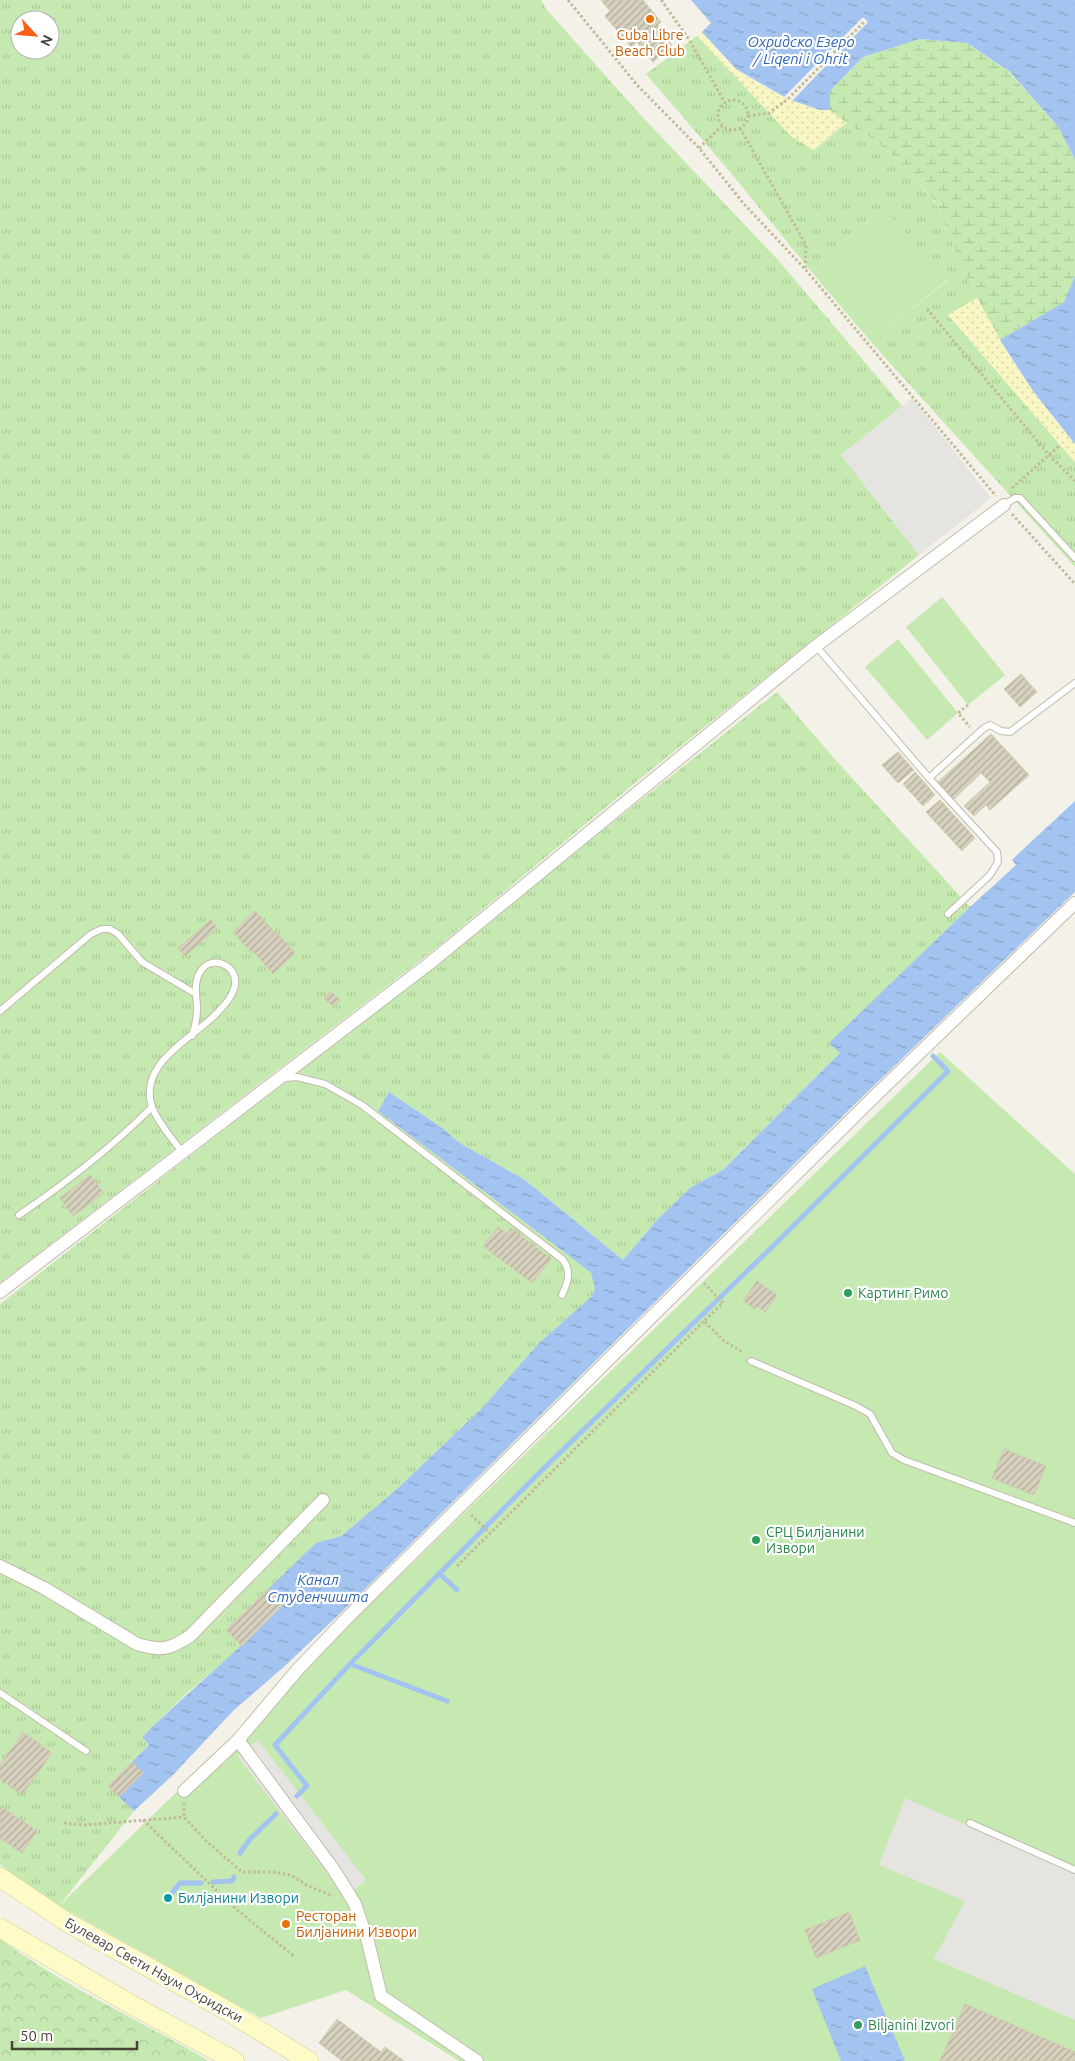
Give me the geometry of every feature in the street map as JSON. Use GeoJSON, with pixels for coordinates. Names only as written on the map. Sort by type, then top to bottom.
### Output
{"type":"FeatureCollection","features":[{"type":"Feature","properties":{"kind":"main road","name":"Булевар Свети Наум Охридски"},"geometry":{"type":"LineString","coordinates":[[0,1877],[68,1923],[218,2006],[309,2061]]}},
{"type":"Feature","properties":{"kind":"main road"},"geometry":{"type":"LineString","coordinates":[[0,1928],[125,2001],[236,2061]]}},
{"type":"Feature","properties":{"kind":"street"},"geometry":{"type":"LineString","coordinates":[[0,1292],[430,963],[816,646],[1002,502]]}},
{"type":"Feature","properties":{"kind":"street"},"geometry":{"type":"LineString","coordinates":[[184,1791],[238,1740],[299,1668],[348,1617],[877,1094],[1075,903]]}},
{"type":"Feature","properties":{"kind":"street"},"geometry":{"type":"LineString","coordinates":[[0,1566],[44,1588],[137,1644],[152,1649],[165,1649],[175,1646],[190,1636],[322,1500]]}},
{"type":"Feature","properties":{"kind":"street"},"geometry":{"type":"LineString","coordinates":[[238,1740],[334,1870],[355,1904],[368,1942],[381,1996],[477,2061]]}},
{"type":"Feature","properties":{"kind":"lane"},"geometry":{"type":"LineString","coordinates":[[1002,502],[1020,498],[1075,558]]}},
{"type":"Feature","properties":{"kind":"lane"},"geometry":{"type":"LineString","coordinates":[[816,646],[929,778],[994,847],[999,856],[998,862],[990,875],[948,914]]}},
{"type":"Feature","properties":{"kind":"lane"},"geometry":{"type":"LineString","coordinates":[[929,778],[987,726],[993,726],[1006,732],[1016,729],[1075,683]]}},
{"type":"Feature","properties":{"kind":"lane"},"geometry":{"type":"LineString","coordinates":[[0,1011],[91,934],[102,929],[110,929],[118,934],[142,962],[196,994]]}},
{"type":"Feature","properties":{"kind":"lane"},"geometry":{"type":"LineString","coordinates":[[182,1152],[152,1107],[150,1082],[157,1067],[168,1055],[192,1036],[217,1013],[233,992],[236,983],[231,969],[224,964],[217,962],[208,963],[200,970],[196,979],[196,1022],[192,1036]]}},
{"type":"Feature","properties":{"kind":"lane"},"geometry":{"type":"LineString","coordinates":[[278,1078],[298,1077],[311,1079],[346,1094],[362,1104],[562,1259],[568,1270],[569,1277],[562,1295]]}},
{"type":"Feature","properties":{"kind":"lane"},"geometry":{"type":"LineString","coordinates":[[19,1215],[89,1164],[152,1107]]}},
{"type":"Feature","properties":{"kind":"lane"},"geometry":{"type":"LineString","coordinates":[[751,1360],[870,1414],[892,1453],[904,1460],[1075,1523]]}},
{"type":"Feature","properties":{"kind":"lane"},"geometry":{"type":"LineString","coordinates":[[0,1693],[86,1752]]}},
{"type":"Feature","properties":{"kind":"lane"},"geometry":{"type":"LineString","coordinates":[[970,1823],[1075,1870]]}},
{"type":"Feature","properties":{"kind":"path"},"geometry":{"type":"LineString","coordinates":[[568,0],[637,85],[699,148],[744,204],[805,269],[1002,502],[1075,584]]}},
{"type":"Feature","properties":{"kind":"path"},"geometry":{"type":"LineString","coordinates":[[663,0],[690,41],[725,103]]}},
{"type":"Feature","properties":{"kind":"path"},"geometry":{"type":"LineString","coordinates":[[748,116],[769,113],[788,99],[865,21]]}},
{"type":"Feature","properties":{"kind":"path"},"geometry":{"type":"LineString","coordinates":[[732,100],[741,103],[748,116],[744,125],[730,130],[722,126],[718,113],[725,103],[732,100]]}},
{"type":"Feature","properties":{"kind":"path"},"geometry":{"type":"LineString","coordinates":[[699,148],[722,126]]}},
{"type":"Feature","properties":{"kind":"path"},"geometry":{"type":"LineString","coordinates":[[740,128],[806,245],[805,269]]}},
{"type":"Feature","properties":{"kind":"path"},"geometry":{"type":"LineString","coordinates":[[927,310],[1049,454],[1075,481]]}},
{"type":"Feature","properties":{"kind":"path"},"geometry":{"type":"LineString","coordinates":[[1002,502],[1060,445]]}},
{"type":"Feature","properties":{"kind":"path"},"geometry":{"type":"LineString","coordinates":[[968,705],[958,713],[976,734]]}},
{"type":"Feature","properties":{"kind":"path"},"geometry":{"type":"LineString","coordinates":[[458,1566],[723,1303],[712,1292]]}},
{"type":"Feature","properties":{"kind":"path"},"geometry":{"type":"LineString","coordinates":[[704,1321],[724,1341],[742,1351],[751,1360]]}},
{"type":"Feature","properties":{"kind":"path"},"geometry":{"type":"LineString","coordinates":[[479,1522],[490,1533]]}},
{"type":"Feature","properties":{"kind":"path"},"geometry":{"type":"LineString","coordinates":[[184,1791],[184,1817],[206,1841],[242,1872],[273,1872],[291,1875],[308,1886],[355,1904]]}},
{"type":"Feature","properties":{"kind":"path"},"geometry":{"type":"LineString","coordinates":[[64,1823],[84,1825],[184,1817]]}},
{"type":"Feature","properties":{"kind":"path"},"geometry":{"type":"LineString","coordinates":[[143,1820],[236,1909],[295,1957]]}},
{"type":"Feature","properties":{"kind":"green space"},"geometry":{"type":"Polygon","coordinates":[[[0,0],[541,0],[547,10],[636,110],[779,261],[902,406],[841,455],[919,555],[641,778],[430,953],[0,1283],[0,0]]]}},
{"type":"Feature","properties":{"kind":"green space"},"geometry":{"type":"Polygon","coordinates":[[[697,36],[791,136],[814,150],[846,123],[875,140],[908,169],[936,204],[977,298],[948,315],[1075,462],[1075,567],[871,342],[947,281],[884,209],[810,270],[731,173],[646,74],[697,36]]]}},
{"type":"Feature","properties":{"kind":"green space"},"geometry":{"type":"Polygon","coordinates":[[[920,39],[967,43],[1009,72],[1059,128],[1075,160],[1075,276],[1064,302],[1000,340],[971,287],[936,203],[908,169],[875,140],[846,123],[830,110],[830,91],[863,57],[920,39]]]}},
{"type":"Feature","properties":{"kind":"green space"},"geometry":{"type":"Polygon","coordinates":[[[884,209],[947,280],[871,342],[810,270],[884,209]]]}},
{"type":"Feature","properties":{"kind":"green space"},"geometry":{"type":"Polygon","coordinates":[[[942,597],[1005,675],[968,705],[906,627],[942,597]]]}},
{"type":"Feature","properties":{"kind":"green space"},"geometry":{"type":"Polygon","coordinates":[[[898,639],[958,713],[927,740],[865,667],[898,639]]]}},
{"type":"Feature","properties":{"kind":"green space"},"geometry":{"type":"Polygon","coordinates":[[[777,692],[833,757],[970,907],[830,1043],[840,1053],[723,1170],[691,1187],[656,1221],[623,1260],[525,1180],[458,1142],[444,1129],[389,1092],[378,1111],[591,1273],[595,1289],[591,1297],[539,1343],[482,1408],[397,1489],[341,1536],[316,1543],[226,1630],[242,1646],[187,1693],[142,1737],[149,1745],[108,1786],[134,1811],[59,1906],[21,1881],[0,1864],[0,1304],[302,1069],[777,692]]]}},
{"type":"Feature","properties":{"kind":"green space","name":"СРЦ Билјанини Извори"},"geometry":{"type":"Polygon","coordinates":[[[940,1052],[1075,1174],[1075,2061],[459,2061],[346,1990],[261,2018],[59,1906],[940,1052]]]}},
{"type":"Feature","properties":{"kind":"green space"},"geometry":{"type":"Polygon","coordinates":[[[0,1939],[50,1973],[209,2061],[0,2061],[0,1939]]]}},
{"type":"Feature","properties":{"kind":"sand"},"geometry":{"type":"Polygon","coordinates":[[[702,32],[727,60],[744,75],[795,101],[808,106],[830,110],[846,123],[813,150],[791,136],[697,36],[702,32]]]}},
{"type":"Feature","properties":{"kind":"sand"},"geometry":{"type":"Polygon","coordinates":[[[977,298],[1009,355],[1033,391],[1075,444],[1075,462],[948,315],[977,298]]]}},
{"type":"Feature","properties":{"kind":"shaded area"},"geometry":{"type":"Polygon","coordinates":[[[912,398],[991,498],[919,555],[841,455],[912,398]]]}},
{"type":"Feature","properties":{"kind":"shaded area"},"geometry":{"type":"Polygon","coordinates":[[[258,1740],[366,1880],[351,1892],[366,1911],[360,1916],[237,1756],[258,1740]]]}},
{"type":"Feature","properties":{"kind":"shaded area"},"geometry":{"type":"Polygon","coordinates":[[[905,1798],[1075,1873],[1075,2020],[934,1959],[965,1901],[879,1865],[905,1798]]]}},
{"type":"Feature","properties":{"kind":"water","name":"Охридско Езеро / Liqeni i Ohrit"},"geometry":{"type":"Polygon","coordinates":[[[691,0],[1075,0],[1075,160],[1059,128],[1010,72],[967,43],[920,39],[863,57],[830,91],[830,110],[820,110],[788,99],[736,69],[702,32],[711,23],[691,0]]]}},
{"type":"Feature","properties":{"kind":"water"},"geometry":{"type":"Polygon","coordinates":[[[1075,276],[1075,444],[1033,391],[1000,340],[1064,302],[1075,276]]]}},
{"type":"Feature","properties":{"kind":"water","name":"Канал Студенчишта"},"geometry":{"type":"Polygon","coordinates":[[[1075,801],[1075,892],[855,1104],[350,1604],[287,1664],[233,1711],[173,1775],[134,1811],[119,1797],[143,1773],[132,1762],[149,1745],[142,1737],[283,1605],[268,1589],[316,1543],[341,1536],[397,1489],[482,1408],[539,1343],[591,1297],[595,1289],[591,1273],[378,1111],[389,1092],[444,1129],[458,1142],[525,1180],[623,1260],[656,1221],[691,1187],[723,1170],[840,1053],[829,1043],[1016,865],[1012,860],[1075,801]]]}},
{"type":"Feature","properties":{"kind":"water","name":"Biljanini Izvori"},"geometry":{"type":"Polygon","coordinates":[[[865,1966],[905,2061],[841,2061],[812,1989],[865,1966]]]}},
{"type":"Feature","properties":{"kind":"pier"},"geometry":{"type":"Polygon","coordinates":[[[863,17],[868,22],[792,101],[784,97],[863,17]]]}},
{"type":"Feature","properties":{"kind":"building"},"geometry":{"type":"Polygon","coordinates":[[[601,0],[643,0],[661,22],[657,26],[672,45],[653,62],[637,42],[631,47],[605,16],[610,11],[601,0]]]}},
{"type":"Feature","properties":{"kind":"building"},"geometry":{"type":"Polygon","coordinates":[[[1021,674],[1037,692],[1020,707],[1004,689],[1021,674]]]}},
{"type":"Feature","properties":{"kind":"building"},"geometry":{"type":"Polygon","coordinates":[[[991,734],[1029,775],[990,810],[986,805],[974,816],[964,806],[990,782],[981,773],[954,799],[938,782],[991,734]]]}},
{"type":"Feature","properties":{"kind":"building"},"geometry":{"type":"Polygon","coordinates":[[[898,752],[914,770],[898,783],[882,765],[898,752]]]}},
{"type":"Feature","properties":{"kind":"building"},"geometry":{"type":"Polygon","coordinates":[[[915,772],[935,795],[923,806],[903,784],[915,772]]]}},
{"type":"Feature","properties":{"kind":"building"},"geometry":{"type":"Polygon","coordinates":[[[940,800],[975,838],[962,851],[926,812],[940,800]]]}},
{"type":"Feature","properties":{"kind":"building"},"geometry":{"type":"Polygon","coordinates":[[[255,911],[275,933],[252,953],[233,932],[255,911]]]}},
{"type":"Feature","properties":{"kind":"building"},"geometry":{"type":"Polygon","coordinates":[[[211,920],[217,928],[185,956],[178,948],[211,920]]]}},
{"type":"Feature","properties":{"kind":"building"},"geometry":{"type":"Polygon","coordinates":[[[276,932],[295,953],[273,974],[254,952],[276,932]]]}},
{"type":"Feature","properties":{"kind":"building"},"geometry":{"type":"Polygon","coordinates":[[[331,991],[340,1000],[333,1007],[324,998],[331,991]]]}},
{"type":"Feature","properties":{"kind":"building"},"geometry":{"type":"Polygon","coordinates":[[[90,1175],[104,1193],[73,1216],[60,1198],[90,1175]]]}},
{"type":"Feature","properties":{"kind":"building"},"geometry":{"type":"Polygon","coordinates":[[[498,1227],[507,1234],[492,1253],[483,1246],[498,1227]]]}},
{"type":"Feature","properties":{"kind":"building"},"geometry":{"type":"Polygon","coordinates":[[[511,1228],[551,1259],[532,1283],[492,1253],[511,1228]]]}},
{"type":"Feature","properties":{"kind":"building"},"geometry":{"type":"Polygon","coordinates":[[[757,1281],[777,1295],[765,1312],[757,1306],[755,1309],[743,1301],[757,1281]]]}},
{"type":"Feature","properties":{"kind":"building"},"geometry":{"type":"Polygon","coordinates":[[[1004,1449],[1046,1466],[1034,1495],[992,1478],[1004,1449]]]}},
{"type":"Feature","properties":{"kind":"building"},"geometry":{"type":"Polygon","coordinates":[[[268,1589],[283,1604],[242,1646],[226,1630],[268,1589]]]}},
{"type":"Feature","properties":{"kind":"building"},"geometry":{"type":"Polygon","coordinates":[[[23,1732],[52,1753],[22,1795],[0,1779],[0,1765],[23,1732]]]}},
{"type":"Feature","properties":{"kind":"building"},"geometry":{"type":"Polygon","coordinates":[[[132,1762],[143,1773],[119,1797],[108,1786],[132,1762]]]}},
{"type":"Feature","properties":{"kind":"building"},"geometry":{"type":"Polygon","coordinates":[[[0,1806],[37,1831],[22,1853],[0,1838],[0,1806]]]}},
{"type":"Feature","properties":{"kind":"building"},"geometry":{"type":"Polygon","coordinates":[[[849,1912],[860,1940],[816,1958],[805,1930],[849,1912]]]}},
{"type":"Feature","properties":{"kind":"building"},"geometry":{"type":"Polygon","coordinates":[[[965,2004],[1075,2052],[1075,2061],[940,2061],[965,2004]]]}},
{"type":"Feature","properties":{"kind":"building"},"geometry":{"type":"Polygon","coordinates":[[[337,2019],[381,2052],[385,2047],[404,2061],[342,2061],[319,2043],[337,2019]]]}},
{"type":"Feature","properties":{"kind":"waterway"},"geometry":{"type":"LineString","coordinates":[[297,1796],[307,1786],[275,1745],[350,1664],[538,1474],[772,1247],[948,1071],[933,1056]]}},
{"type":"Feature","properties":{"kind":"waterway"},"geometry":{"type":"LineString","coordinates":[[439,1573],[457,1590]]}},
{"type":"Feature","properties":{"kind":"waterway"},"geometry":{"type":"LineString","coordinates":[[350,1664],[447,1701]]}},
{"type":"Feature","properties":{"kind":"waterway"},"geometry":{"type":"LineString","coordinates":[[240,1853],[249,1840],[276,1814]]}},
{"type":"Feature","properties":{"kind":"waterway"},"geometry":{"type":"LineString","coordinates":[[213,1882],[232,1881],[234,1877]]}},
{"type":"Feature","properties":{"kind":"waterway"},"geometry":{"type":"LineString","coordinates":[[168,1898],[180,1883],[201,1883]]}},
{"type":"Feature","properties":{"kind":"place","name":"Cuba Libre Beach Club"},"geometry":{"type":"Point","coordinates":[650,19]}},
{"type":"Feature","properties":{"kind":"place","name":"Картинг Римо"},"geometry":{"type":"Point","coordinates":[848,1293]}},
{"type":"Feature","properties":{"kind":"place","name":"СРЦ Билјанини Извори"},"geometry":{"type":"Point","coordinates":[756,1540]}},
{"type":"Feature","properties":{"kind":"place","name":"Билјанини Извори"},"geometry":{"type":"Point","coordinates":[168,1898]}},
{"type":"Feature","properties":{"kind":"place","name":"Ресторан Билјанини Извори"},"geometry":{"type":"Point","coordinates":[286,1924]}},
{"type":"Feature","properties":{"kind":"place","name":"Biljanini Izvori"},"geometry":{"type":"Point","coordinates":[858,2025]}}]}
